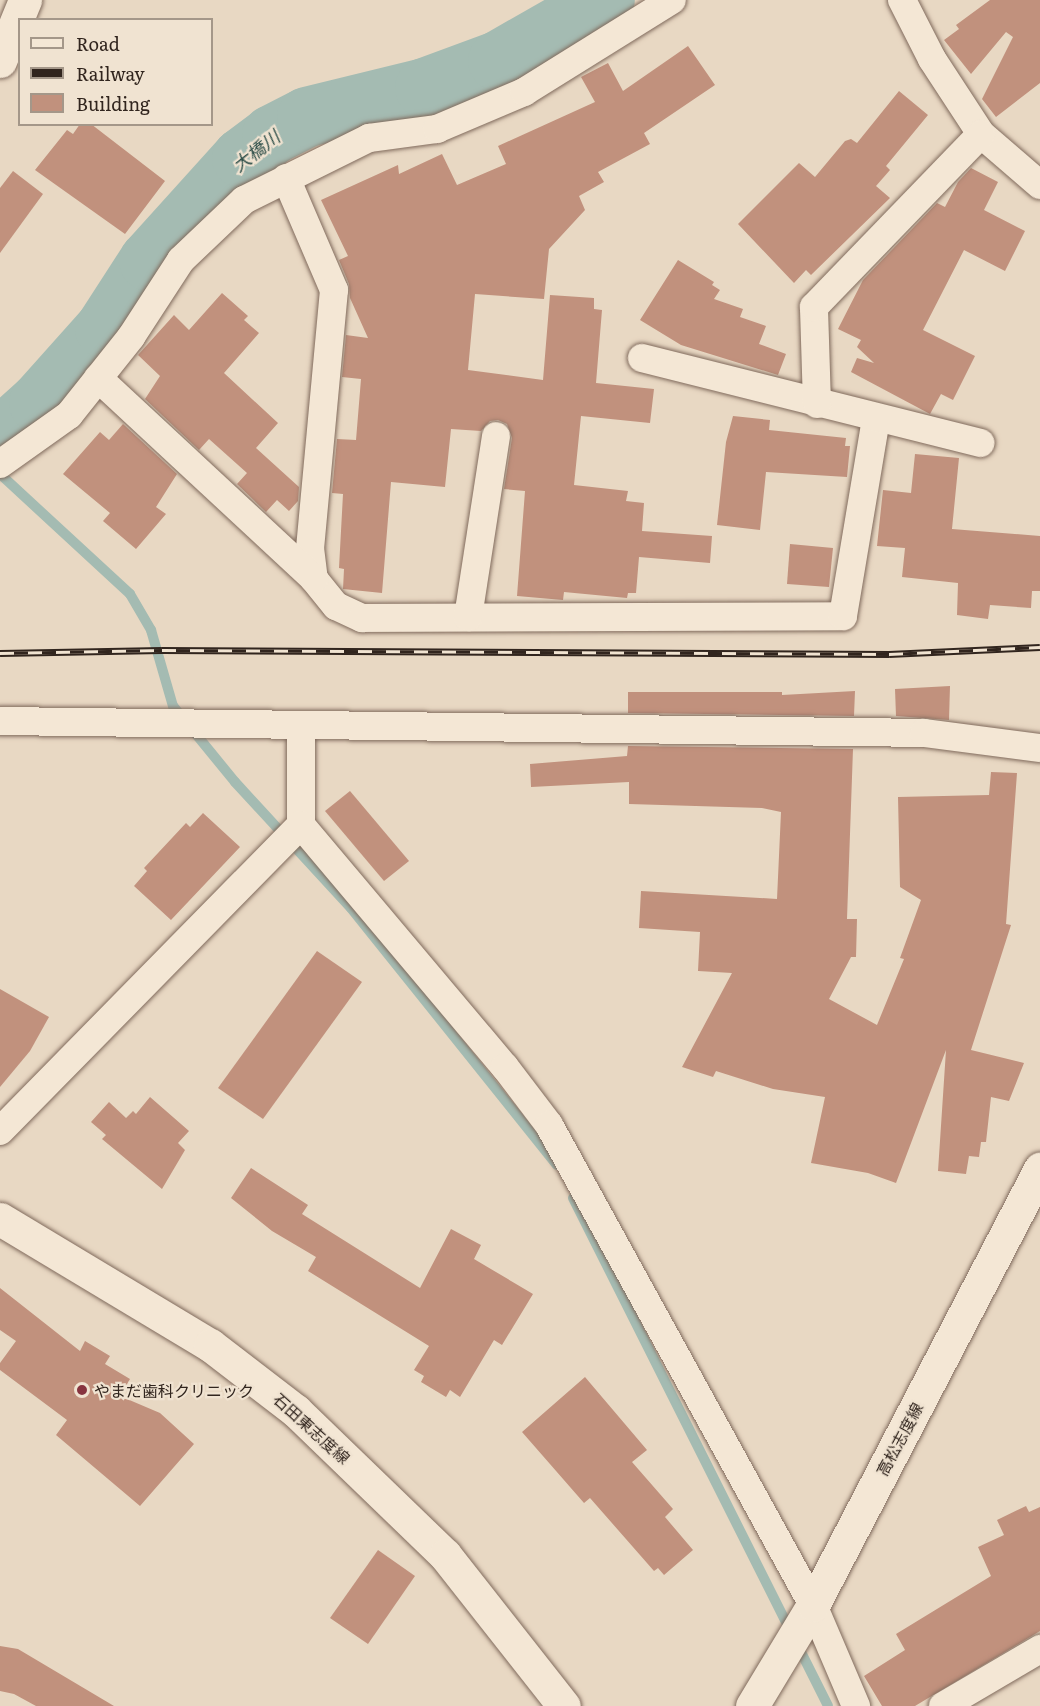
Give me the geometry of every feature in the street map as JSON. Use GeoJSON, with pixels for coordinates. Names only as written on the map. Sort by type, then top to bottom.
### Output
{"type":"FeatureCollection","features":[{"type":"Feature","properties":{"kind":"main road"},"geometry":{"type":"LineString","coordinates":[[0,61],[25,0]]}},
{"type":"Feature","properties":{"kind":"main road","name":"高松志度線"},"geometry":{"type":"LineString","coordinates":[[752,1706],[813,1605],[1040,1169]]}},
{"type":"Feature","properties":{"kind":"main road","name":"石田東志度線"},"geometry":{"type":"LineString","coordinates":[[0,1219],[210,1345],[296,1411],[445,1555],[564,1706]]}},
{"type":"Feature","properties":{"kind":"street"},"geometry":{"type":"LineString","coordinates":[[0,464],[69,415],[98,378],[181,260],[244,200],[369,138],[437,129],[524,92],[672,0]]}},
{"type":"Feature","properties":{"kind":"street"},"geometry":{"type":"LineString","coordinates":[[902,0],[932,59],[981,134],[1040,184]]}},
{"type":"Feature","properties":{"kind":"street"},"geometry":{"type":"LineString","coordinates":[[817,404],[814,307],[981,134]]}},
{"type":"Feature","properties":{"kind":"street"},"geometry":{"type":"LineString","coordinates":[[286,178],[334,290],[310,548],[314,579]]}},
{"type":"Feature","properties":{"kind":"street"},"geometry":{"type":"LineString","coordinates":[[642,358],[876,419],[980,443]]}},
{"type":"Feature","properties":{"kind":"street"},"geometry":{"type":"LineString","coordinates":[[98,378],[314,579],[336,606],[362,618],[843,616],[876,419]]}},
{"type":"Feature","properties":{"kind":"street"},"geometry":{"type":"LineString","coordinates":[[468,617],[496,436]]}},
{"type":"Feature","properties":{"kind":"street"},"geometry":{"type":"LineString","coordinates":[[0,721],[924,733],[1040,748]]}},
{"type":"Feature","properties":{"kind":"street"},"geometry":{"type":"LineString","coordinates":[[302,725],[301,825],[505,1067],[549,1125],[813,1605],[856,1706]]}},
{"type":"Feature","properties":{"kind":"street"},"geometry":{"type":"LineString","coordinates":[[0,1131],[301,825]]}},
{"type":"Feature","properties":{"kind":"street"},"geometry":{"type":"LineString","coordinates":[[944,1706],[1040,1649]]}},
{"type":"Feature","properties":{"kind":"building"},"geometry":{"type":"Polygon","coordinates":[[[990,0],[1040,0],[1040,83],[996,117],[982,99],[1013,37],[1006,32],[971,74],[944,40],[959,29],[956,25],[990,0]]]}},
{"type":"Feature","properties":{"kind":"building"},"geometry":{"type":"Polygon","coordinates":[[[688,46],[715,85],[644,133],[650,144],[598,172],[604,182],[579,196],[585,210],[549,249],[544,299],[475,294],[468,370],[543,380],[550,295],[594,298],[594,309],[602,310],[596,383],[654,389],[650,423],[581,416],[574,485],[628,491],[626,501],[644,503],[642,531],[712,536],[710,563],[639,557],[636,593],[628,593],[627,598],[564,592],[563,600],[517,596],[525,491],[504,489],[512,438],[507,424],[498,420],[490,421],[481,431],[451,429],[445,487],[391,482],[382,593],[343,589],[344,569],[339,568],[343,494],[332,493],[337,439],[356,440],[361,379],[342,377],[346,335],[368,338],[350,298],[349,284],[339,260],[348,256],[321,200],[398,165],[399,174],[442,154],[457,185],[506,164],[498,146],[595,102],[581,77],[608,63],[623,91],[688,46]]]}},
{"type":"Feature","properties":{"kind":"building"},"geometry":{"type":"Polygon","coordinates":[[[899,91],[928,115],[886,166],[890,170],[876,186],[890,198],[811,275],[806,270],[794,283],[738,224],[799,163],[815,177],[845,141],[851,139],[857,143],[899,91]]]}},
{"type":"Feature","properties":{"kind":"building"},"geometry":{"type":"Polygon","coordinates":[[[79,126],[94,126],[165,181],[125,234],[35,170],[67,130],[73,134],[79,126]]]}},
{"type":"Feature","properties":{"kind":"building"},"geometry":{"type":"Polygon","coordinates":[[[971,168],[998,182],[984,210],[1025,231],[1005,271],[964,250],[923,330],[975,356],[953,400],[941,394],[930,414],[851,372],[857,358],[874,363],[857,347],[861,340],[838,329],[863,280],[937,203],[945,207],[958,182],[971,168]]]}},
{"type":"Feature","properties":{"kind":"building"},"geometry":{"type":"Polygon","coordinates":[[[13,171],[43,194],[0,253],[0,188],[13,171]]]}},
{"type":"Feature","properties":{"kind":"building"},"geometry":{"type":"Polygon","coordinates":[[[678,260],[714,282],[712,285],[720,290],[714,299],[743,309],[740,317],[766,326],[759,344],[786,354],[778,375],[681,345],[640,320],[678,260]]]}},
{"type":"Feature","properties":{"kind":"building"},"geometry":{"type":"Polygon","coordinates":[[[222,293],[248,316],[244,320],[259,333],[224,373],[278,423],[256,448],[299,487],[298,501],[289,511],[277,500],[266,512],[237,484],[247,473],[209,439],[199,450],[145,399],[160,376],[138,355],[174,315],[189,330],[222,293]]]}},
{"type":"Feature","properties":{"kind":"building"},"geometry":{"type":"Polygon","coordinates":[[[733,416],[770,420],[769,430],[846,438],[845,446],[850,446],[847,477],[766,472],[760,530],[717,525],[726,442],[733,416]]]}},
{"type":"Feature","properties":{"kind":"building"},"geometry":{"type":"Polygon","coordinates":[[[123,424],[177,474],[156,507],[166,514],[136,549],[103,521],[110,513],[63,474],[100,432],[109,440],[123,424]]]}},
{"type":"Feature","properties":{"kind":"building"},"geometry":{"type":"Polygon","coordinates":[[[915,454],[959,458],[952,529],[1040,536],[1040,591],[1032,591],[1031,608],[990,605],[988,619],[957,615],[958,583],[902,577],[905,548],[877,546],[883,490],[911,493],[915,454]]]}},
{"type":"Feature","properties":{"kind":"building"},"geometry":{"type":"Polygon","coordinates":[[[790,544],[833,548],[829,587],[787,584],[790,544]]]}},
{"type":"Feature","properties":{"kind":"building"},"geometry":{"type":"Polygon","coordinates":[[[950,686],[949,720],[896,716],[895,689],[950,686]]]}},
{"type":"Feature","properties":{"kind":"building"},"geometry":{"type":"Polygon","coordinates":[[[855,691],[854,716],[628,713],[628,692],[782,692],[782,695],[855,691]]]}},
{"type":"Feature","properties":{"kind":"building"},"geometry":{"type":"Polygon","coordinates":[[[628,746],[853,749],[847,919],[857,919],[856,957],[851,957],[829,999],[877,1025],[904,959],[900,958],[921,900],[900,887],[898,797],[989,795],[991,772],[1017,773],[1006,924],[1011,925],[971,1050],[1024,1063],[1009,1101],[991,1097],[986,1142],[981,1142],[979,1157],[969,1156],[966,1174],[938,1171],[946,1050],[896,1183],[868,1173],[811,1163],[825,1097],[773,1089],[716,1071],[713,1077],[682,1067],[732,973],[698,971],[700,932],[639,928],[641,891],[777,899],[781,812],[762,808],[629,804],[629,782],[531,787],[530,764],[627,756],[628,746]]]}},
{"type":"Feature","properties":{"kind":"building"},"geometry":{"type":"Polygon","coordinates":[[[350,791],[409,861],[384,881],[325,811],[350,791]]]}},
{"type":"Feature","properties":{"kind":"building"},"geometry":{"type":"Polygon","coordinates":[[[203,813],[240,847],[171,920],[134,886],[147,871],[144,868],[186,823],[190,827],[203,813]]]}},
{"type":"Feature","properties":{"kind":"building"},"geometry":{"type":"Polygon","coordinates":[[[317,951],[362,982],[263,1119],[218,1088],[317,951]]]}},
{"type":"Feature","properties":{"kind":"building"},"geometry":{"type":"Polygon","coordinates":[[[0,989],[49,1017],[30,1051],[0,1087],[0,989]]]}},
{"type":"Feature","properties":{"kind":"building"},"geometry":{"type":"Polygon","coordinates":[[[150,1097],[189,1131],[178,1143],[185,1150],[162,1189],[102,1139],[106,1135],[91,1122],[109,1102],[126,1118],[133,1111],[136,1114],[150,1097]]]}},
{"type":"Feature","properties":{"kind":"building"},"geometry":{"type":"Polygon","coordinates":[[[251,1168],[308,1205],[302,1214],[420,1288],[451,1229],[481,1245],[474,1259],[533,1294],[502,1345],[494,1340],[460,1397],[450,1390],[446,1397],[421,1382],[424,1376],[414,1370],[429,1346],[308,1271],[316,1257],[272,1231],[231,1198],[251,1168]]]}},
{"type":"Feature","properties":{"kind":"building"},"geometry":{"type":"Polygon","coordinates":[[[0,1288],[80,1351],[85,1341],[110,1356],[105,1364],[130,1379],[120,1396],[160,1413],[194,1444],[140,1506],[56,1435],[67,1420],[0,1370],[0,1363],[16,1341],[0,1330],[0,1288]]]}},
{"type":"Feature","properties":{"kind":"building"},"geometry":{"type":"Polygon","coordinates":[[[585,1377],[647,1450],[632,1462],[673,1509],[665,1517],[693,1550],[664,1575],[658,1568],[654,1571],[590,1498],[584,1503],[522,1432],[585,1377]]]}},
{"type":"Feature","properties":{"kind":"building"},"geometry":{"type":"Polygon","coordinates":[[[1026,1506],[1029,1512],[1040,1507],[1040,1631],[915,1706],[882,1706],[864,1676],[905,1650],[896,1634],[991,1576],[978,1547],[1004,1535],[997,1520],[1026,1506]]]}},
{"type":"Feature","properties":{"kind":"building"},"geometry":{"type":"Polygon","coordinates":[[[378,1550],[415,1576],[368,1644],[330,1618],[378,1550]]]}},
{"type":"Feature","properties":{"kind":"building"},"geometry":{"type":"Polygon","coordinates":[[[0,1646],[18,1649],[114,1706],[36,1706],[14,1694],[0,1691],[0,1646]]]}},
{"type":"Feature","properties":{"kind":"waterway","name":"大橋川"},"geometry":{"type":"LineString","coordinates":[[0,431],[11,428],[39,403],[105,329],[149,261],[242,158],[272,135],[307,117],[425,88],[498,61],[605,0]]}},
{"type":"Feature","properties":{"kind":"waterway"},"geometry":{"type":"LineString","coordinates":[[0,474],[130,594],[151,630],[173,706],[235,782],[351,908],[557,1165]]}},
{"type":"Feature","properties":{"kind":"waterway"},"geometry":{"type":"LineString","coordinates":[[573,1198],[828,1706]]}},
{"type":"Feature","properties":{"kind":"railway"},"geometry":{"type":"LineString","coordinates":[[0,653],[162,650],[889,654],[1040,647]]}},
{"type":"Feature","properties":{"kind":"place","name":"やまだ歯科クリニック"},"geometry":{"type":"Point","coordinates":[82,1390]}}]}
